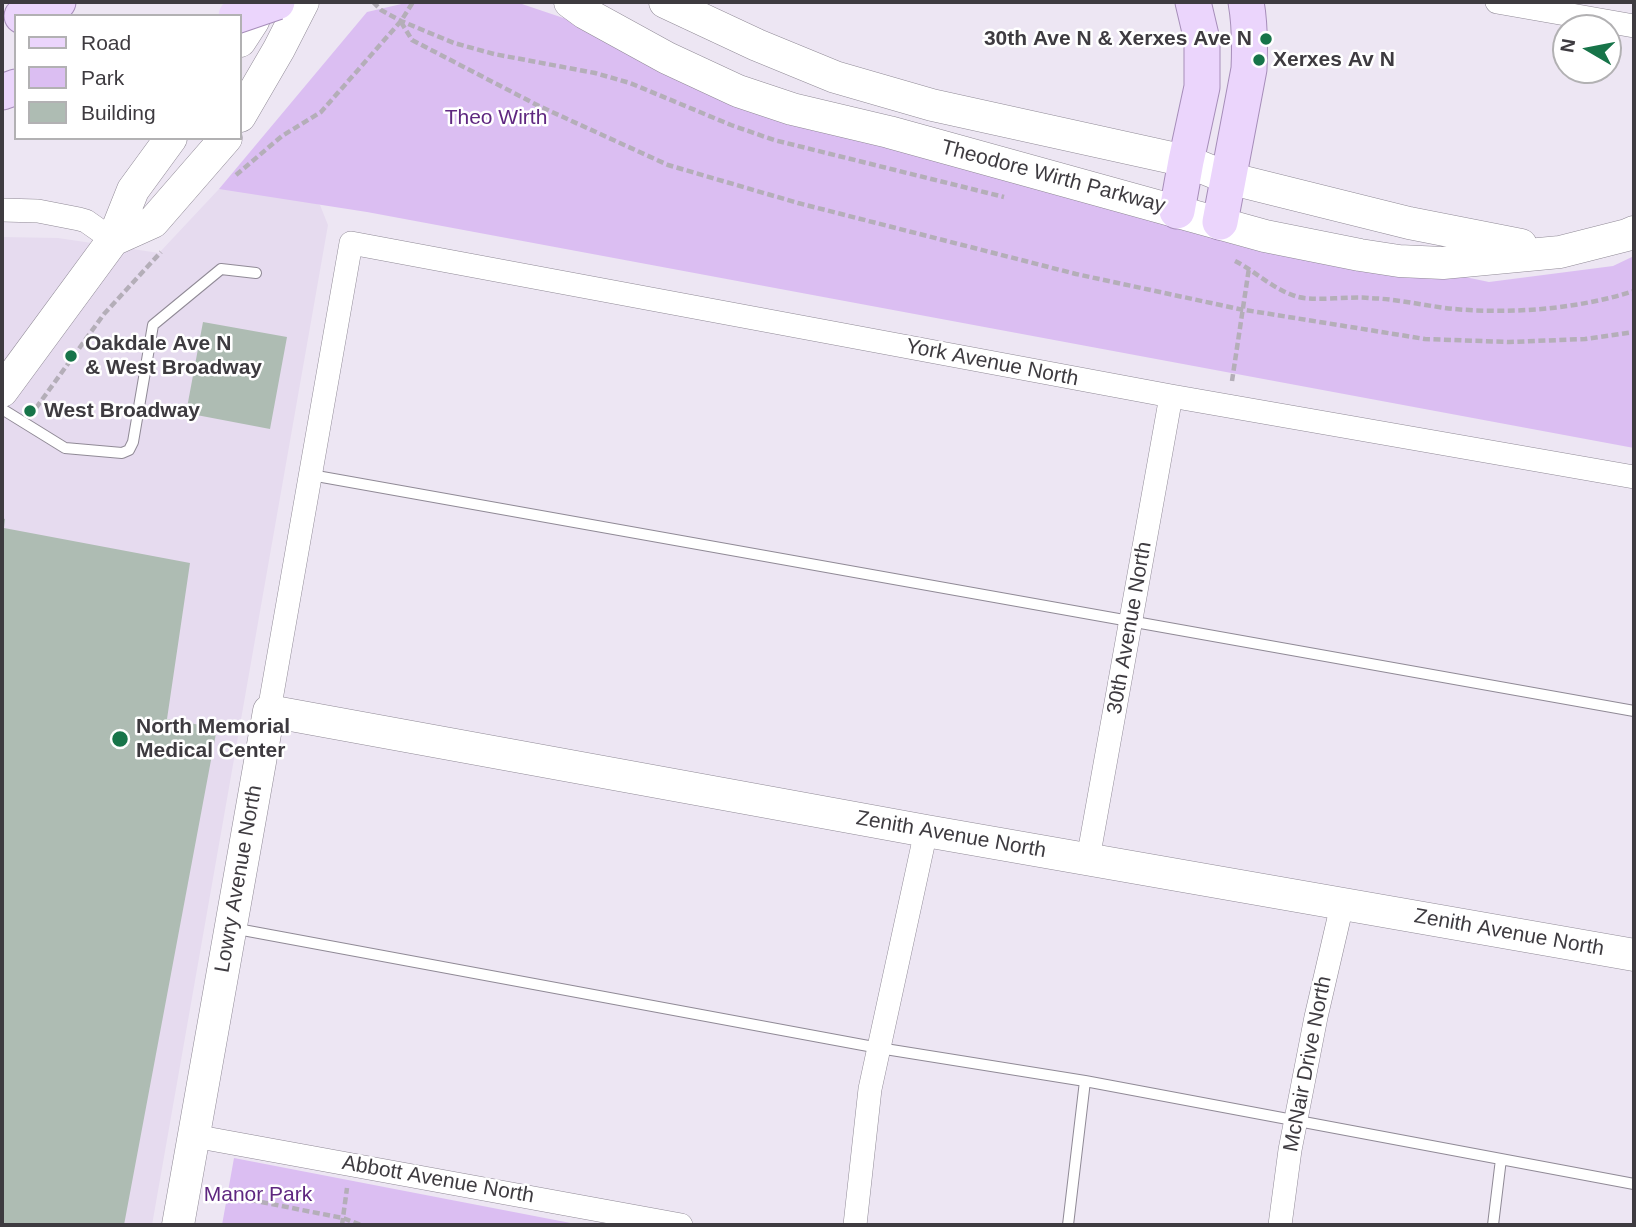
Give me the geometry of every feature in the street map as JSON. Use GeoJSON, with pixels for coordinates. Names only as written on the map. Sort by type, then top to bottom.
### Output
{"type":"FeatureCollection","features":[{"type":"Feature","properties":{"kind":"main road"},"geometry":{"type":"LineString","coordinates":[[27,14],[58,2]]}},
{"type":"Feature","properties":{"kind":"main road"},"geometry":{"type":"LineString","coordinates":[[242,14],[277,2]]}},
{"type":"Feature","properties":{"kind":"main road"},"geometry":{"type":"LineString","coordinates":[[1177,211],[1202,87],[1202,40],[1193,2]]}},
{"type":"Feature","properties":{"kind":"main road"},"geometry":{"type":"LineString","coordinates":[[1220,222],[1249,69],[1251,44],[1246,2]]}},
{"type":"Feature","properties":{"kind":"street"},"geometry":{"type":"LineString","coordinates":[[242,38],[261,2]]}},
{"type":"Feature","properties":{"kind":"street"},"geometry":{"type":"LineString","coordinates":[[242,113],[303,2]]}},
{"type":"Feature","properties":{"kind":"street","name":"Theodore Wirth Parkway"},"geometry":{"type":"LineString","coordinates":[[570,2],[667,58],[738,92],[792,109],[889,132],[1265,236],[1399,261],[1443,263],[1560,252],[1634,232]]}},
{"type":"Feature","properties":{"kind":"street","name":"Theodore Wirth Parkway"},"geometry":{"type":"LineString","coordinates":[[665,2],[757,45],[835,77],[932,105],[1186,161],[1228,178],[1409,223],[1560,252]]}},
{"type":"Feature","properties":{"kind":"street"},"geometry":{"type":"LineString","coordinates":[[1497,2],[1634,26]]}},
{"type":"Feature","properties":{"kind":"street"},"geometry":{"type":"LineString","coordinates":[[2,391],[113,240],[133,190],[170,140]]}},
{"type":"Feature","properties":{"kind":"street"},"geometry":{"type":"LineString","coordinates":[[113,240],[153,222],[224,140]]}},
{"type":"Feature","properties":{"kind":"street"},"geometry":{"type":"LineString","coordinates":[[2,211],[38,211],[79,219],[113,240]]}},
{"type":"Feature","properties":{"kind":"street","name":"York Avenue North"},"geometry":{"type":"LineString","coordinates":[[351,243],[1171,396],[1634,477]]}},
{"type":"Feature","properties":{"kind":"street","name":"Lowry Avenue North"},"geometry":{"type":"LineString","coordinates":[[178,1225],[351,243]]}},
{"type":"Feature","properties":{"kind":"street","name":"30th Avenue North"},"geometry":{"type":"LineString","coordinates":[[1088,859],[1171,396]]}},
{"type":"Feature","properties":{"kind":"street","name":"Zenith Avenue North"},"geometry":{"type":"LineString","coordinates":[[269,711],[926,831],[1634,955]]}},
{"type":"Feature","properties":{"kind":"street"},"geometry":{"type":"LineString","coordinates":[[855,1225],[870,1089],[926,831]]}},
{"type":"Feature","properties":{"kind":"street","name":"McNair Drive North"},"geometry":{"type":"LineString","coordinates":[[1280,1225],[1295,1121],[1342,905]]}},
{"type":"Feature","properties":{"kind":"street","name":"Abbott Avenue North"},"geometry":{"type":"LineString","coordinates":[[194,1136],[681,1225]]}},
{"type":"Feature","properties":{"kind":"lane"},"geometry":{"type":"LineString","coordinates":[[2,409],[65,448],[122,453],[129,450],[133,443],[153,325],[221,269],[256,273]]}},
{"type":"Feature","properties":{"kind":"lane"},"geometry":{"type":"LineString","coordinates":[[311,475],[1634,711]]}},
{"type":"Feature","properties":{"kind":"lane"},"geometry":{"type":"LineString","coordinates":[[231,928],[879,1048],[1085,1081],[1634,1184]]}},
{"type":"Feature","properties":{"kind":"lane"},"geometry":{"type":"LineString","coordinates":[[1068,1225],[1085,1081]]}},
{"type":"Feature","properties":{"kind":"lane"},"geometry":{"type":"LineString","coordinates":[[1493,1225],[1501,1159]]}},
{"type":"Feature","properties":{"kind":"path"},"geometry":{"type":"LineString","coordinates":[[373,2],[381,10],[401,21],[412,40],[539,106],[668,165],[939,240],[1076,274],[1243,310],[1425,339],[1509,342],[1585,339],[1634,332]]}},
{"type":"Feature","properties":{"kind":"path"},"geometry":{"type":"LineString","coordinates":[[229,180],[282,136],[321,112],[401,21],[413,2]]}},
{"type":"Feature","properties":{"kind":"path"},"geometry":{"type":"LineString","coordinates":[[25,423],[104,314],[168,244]]}},
{"type":"Feature","properties":{"kind":"path"},"geometry":{"type":"LineString","coordinates":[[1228,406],[1249,268],[1296,297],[1351,296],[1457,309],[1515,310],[1562,306],[1617,297],[1634,291]]}},
{"type":"Feature","properties":{"kind":"path"},"geometry":{"type":"LineString","coordinates":[[342,1225],[351,1164]]}},
{"type":"Feature","properties":{"kind":"path"},"geometry":{"type":"LineString","coordinates":[[220,1194],[343,1218],[360,1225]]}},
{"type":"Feature","properties":{"kind":"shaded area","name":"North Memorial Medical Center"},"geometry":{"type":"Polygon","coordinates":[[[271,185],[320,205],[328,225],[152,1225],[2,1225],[2,237],[58,238],[159,253],[219,189],[271,185]]]}},
{"type":"Feature","properties":{"kind":"green space","name":"Theo Wirth"},"geometry":{"type":"Polygon","coordinates":[[[410,2],[516,2],[1239,246],[1360,255],[1489,282],[1613,266],[1634,256],[1634,448],[367,212],[219,189],[367,12],[410,2]]]}},
{"type":"Feature","properties":{"kind":"green space","name":"Manor Park"},"geometry":{"type":"Polygon","coordinates":[[[234,1158],[581,1225],[222,1225],[234,1158]]]}},
{"type":"Feature","properties":{"kind":"building"},"geometry":{"type":"Polygon","coordinates":[[[203,322],[287,337],[270,429],[186,413],[203,322]]]}},
{"type":"Feature","properties":{"kind":"building"},"geometry":{"type":"Polygon","coordinates":[[[2,518],[5,519],[4,528],[190,563],[167,719],[217,728],[124,1225],[2,1225],[2,518]]]}},
{"type":"Feature","properties":{"kind":"place","name":"30th Ave N & Xerxes Ave N"},"geometry":{"type":"Point","coordinates":[1266,39]}},
{"type":"Feature","properties":{"kind":"place","name":"Xerxes Av N"},"geometry":{"type":"Point","coordinates":[1259,60]}},
{"type":"Feature","properties":{"kind":"place","name":"Oakdale Ave N & West Broadway"},"geometry":{"type":"Point","coordinates":[71,356]}},
{"type":"Feature","properties":{"kind":"place","name":"West Broadway"},"geometry":{"type":"Point","coordinates":[30,411]}},
{"type":"Feature","properties":{"kind":"place","name":"North Memorial Medical Center"},"geometry":{"type":"Point","coordinates":[120,739]}}]}
